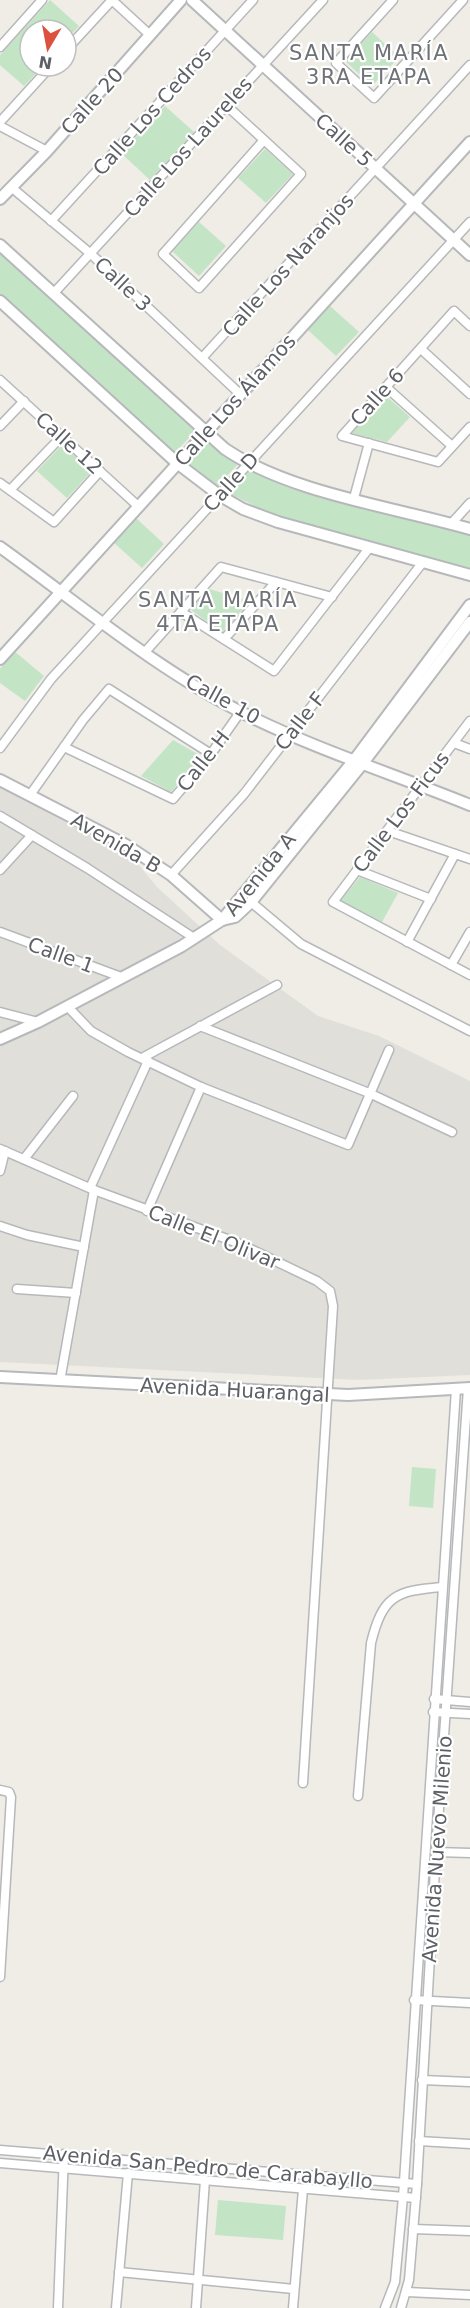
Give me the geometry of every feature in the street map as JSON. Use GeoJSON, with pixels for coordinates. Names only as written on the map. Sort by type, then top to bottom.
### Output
{"type":"FeatureCollection","features":[{"type":"Feature","properties":{"kind":"street"},"geometry":{"type":"LineString","coordinates":[[0,46],[42,0]]}},
{"type":"Feature","properties":{"kind":"street"},"geometry":{"type":"LineString","coordinates":[[78,37],[112,0],[150,35]]}},
{"type":"Feature","properties":{"kind":"street","name":"Calle 20"},"geometry":{"type":"LineString","coordinates":[[0,199],[47,151],[181,0]]}},
{"type":"Feature","properties":{"kind":"street","name":"Calle 5"},"geometry":{"type":"LineString","coordinates":[[192,0],[470,255]]}},
{"type":"Feature","properties":{"kind":"street","name":"Calle Los Cedros"},"geometry":{"type":"LineString","coordinates":[[51,221],[253,0]]}},
{"type":"Feature","properties":{"kind":"street","name":"Calle Los Laureles"},"geometry":{"type":"LineString","coordinates":[[53,294],[323,0]]}},
{"type":"Feature","properties":{"kind":"street"},"geometry":{"type":"LineString","coordinates":[[393,0],[336,63],[374,98],[464,0]]}},
{"type":"Feature","properties":{"kind":"street","name":"Calle Los Naranjos"},"geometry":{"type":"LineString","coordinates":[[202,358],[470,65]]}},
{"type":"Feature","properties":{"kind":"street"},"geometry":{"type":"LineString","coordinates":[[40,78],[0,124],[47,151]]}},
{"type":"Feature","properties":{"kind":"street"},"geometry":{"type":"LineString","coordinates":[[226,105],[301,174],[199,288],[163,254],[264,140]]}},
{"type":"Feature","properties":{"kind":"street","name":"Calle Los Álamos"},"geometry":{"type":"LineString","coordinates":[[0,658],[470,142]]}},
{"type":"Feature","properties":{"kind":"street","name":"Calle 3"},"geometry":{"type":"LineString","coordinates":[[0,182],[11,187],[91,254],[240,394]]}},
{"type":"Feature","properties":{"kind":"street","name":"Calle D"},"geometry":{"type":"LineString","coordinates":[[0,748],[51,680],[470,222]]}},
{"type":"Feature","properties":{"kind":"street"},"geometry":{"type":"LineString","coordinates":[[0,245],[205,432],[247,464],[289,480],[470,529]]}},
{"type":"Feature","properties":{"kind":"street"},"geometry":{"type":"LineString","coordinates":[[0,301],[177,463],[219,495],[243,509],[278,522],[470,575]]}},
{"type":"Feature","properties":{"kind":"street","name":"Calle 6"},"geometry":{"type":"LineString","coordinates":[[452,446],[438,462],[342,436],[454,311],[470,326]]}},
{"type":"Feature","properties":{"kind":"street"},"geometry":{"type":"LineString","coordinates":[[421,349],[470,394]]}},
{"type":"Feature","properties":{"kind":"street","name":"Calle 12"},"geometry":{"type":"LineString","coordinates":[[0,380],[138,506]]}},
{"type":"Feature","properties":{"kind":"street"},"geometry":{"type":"LineString","coordinates":[[386,387],[452,446],[470,427]]}},
{"type":"Feature","properties":{"kind":"street"},"geometry":{"type":"LineString","coordinates":[[0,426],[24,401]]}},
{"type":"Feature","properties":{"kind":"street"},"geometry":{"type":"LineString","coordinates":[[10,490],[62,436]]}},
{"type":"Feature","properties":{"kind":"street"},"geometry":{"type":"LineString","coordinates":[[354,498],[369,443]]}},
{"type":"Feature","properties":{"kind":"street"},"geometry":{"type":"LineString","coordinates":[[0,483],[54,522],[100,471]]}},
{"type":"Feature","properties":{"kind":"street"},"geometry":{"type":"LineString","coordinates":[[451,524],[470,503]]}},
{"type":"Feature","properties":{"kind":"street","name":"Calle 10"},"geometry":{"type":"LineString","coordinates":[[0,547],[145,652],[241,711],[290,734],[470,805]]}},
{"type":"Feature","properties":{"kind":"street"},"geometry":{"type":"LineString","coordinates":[[181,612],[274,671],[370,547]]}},
{"type":"Feature","properties":{"kind":"street","name":"Calle F"},"geometry":{"type":"LineString","coordinates":[[171,875],[244,794],[423,562]]}},
{"type":"Feature","properties":{"kind":"street"},"geometry":{"type":"LineString","coordinates":[[145,652],[221,567],[332,597]]}},
{"type":"Feature","properties":{"kind":"street"},"geometry":{"type":"LineString","coordinates":[[224,639],[276,582]]}},
{"type":"Feature","properties":{"kind":"street","name":"Avenida A"},"geometry":{"type":"LineString","coordinates":[[222,920],[235,917],[251,902],[359,761],[470,605]]}},
{"type":"Feature","properties":{"kind":"street","name":"Avenida A"},"geometry":{"type":"LineString","coordinates":[[222,920],[359,761],[372,751],[470,622]]}},
{"type":"Feature","properties":{"kind":"street"},"geometry":{"type":"LineString","coordinates":[[30,795],[109,689],[211,754]]}},
{"type":"Feature","properties":{"kind":"street","name":"Calle H"},"geometry":{"type":"LineString","coordinates":[[64,747],[172,800],[211,754],[241,711]]}},
{"type":"Feature","properties":{"kind":"street","name":"Calle Los Ficus"},"geometry":{"type":"LineString","coordinates":[[407,942],[333,902],[470,721]]}},
{"type":"Feature","properties":{"kind":"street"},"geometry":{"type":"LineString","coordinates":[[454,743],[470,749]]}},
{"type":"Feature","properties":{"kind":"street"},"geometry":{"type":"LineString","coordinates":[[372,751],[378,768]]}},
{"type":"Feature","properties":{"kind":"street","name":"Avenida B"},"geometry":{"type":"LineString","coordinates":[[0,780],[126,845],[171,875],[222,920]]}},
{"type":"Feature","properties":{"kind":"street","name":"Avenida B"},"geometry":{"type":"LineString","coordinates":[[0,816],[194,938]]}},
{"type":"Feature","properties":{"kind":"street"},"geometry":{"type":"LineString","coordinates":[[388,831],[470,859]]}},
{"type":"Feature","properties":{"kind":"street"},"geometry":{"type":"LineString","coordinates":[[0,870],[32,835]]}},
{"type":"Feature","properties":{"kind":"street"},"geometry":{"type":"LineString","coordinates":[[455,854],[407,942],[470,975]]}},
{"type":"Feature","properties":{"kind":"street"},"geometry":{"type":"LineString","coordinates":[[357,870],[431,899]]}},
{"type":"Feature","properties":{"kind":"street"},"geometry":{"type":"LineString","coordinates":[[251,902],[302,944],[470,1031]]}},
{"type":"Feature","properties":{"kind":"street"},"geometry":{"type":"LineString","coordinates":[[0,1039],[38,1022],[122,977],[222,920]]}},
{"type":"Feature","properties":{"kind":"street","name":"Calle 1"},"geometry":{"type":"LineString","coordinates":[[0,932],[122,977]]}},
{"type":"Feature","properties":{"kind":"street"},"geometry":{"type":"LineString","coordinates":[[451,965],[470,932]]}},
{"type":"Feature","properties":{"kind":"street"},"geometry":{"type":"LineString","coordinates":[[60,1381],[92,1189],[145,1059],[200,1026],[277,985]]}},
{"type":"Feature","properties":{"kind":"street"},"geometry":{"type":"LineString","coordinates":[[67,1006],[91,1031],[201,1087],[348,1145],[389,1050]]}},
{"type":"Feature","properties":{"kind":"street"},"geometry":{"type":"LineString","coordinates":[[0,1012],[38,1022]]}},
{"type":"Feature","properties":{"kind":"street"},"geometry":{"type":"LineString","coordinates":[[200,1026],[369,1094],[452,1132]]}},
{"type":"Feature","properties":{"kind":"street"},"geometry":{"type":"LineString","coordinates":[[147,1210],[201,1087]]}},
{"type":"Feature","properties":{"kind":"street"},"geometry":{"type":"LineString","coordinates":[[24,1158],[73,1096]]}},
{"type":"Feature","properties":{"kind":"street"},"geometry":{"type":"LineString","coordinates":[[0,1171],[3,1150]]}},
{"type":"Feature","properties":{"kind":"street","name":"Calle El Olivar"},"geometry":{"type":"LineString","coordinates":[[3,1150],[92,1189],[238,1243],[317,1281],[330,1291],[333,1306],[328,1394]]}},
{"type":"Feature","properties":{"kind":"street"},"geometry":{"type":"LineString","coordinates":[[0,1226],[27,1235],[84,1247]]}},
{"type":"Feature","properties":{"kind":"street"},"geometry":{"type":"LineString","coordinates":[[17,1289],[76,1293]]}},
{"type":"Feature","properties":{"kind":"street","name":"Avenida Huarangal"},"geometry":{"type":"LineString","coordinates":[[0,1377],[367,1395],[465,1388]]}},
{"type":"Feature","properties":{"kind":"street","name":"Avenida Nuevo Milenio"},"geometry":{"type":"LineString","coordinates":[[385,2308],[395,2282],[403,2197],[442,1587],[465,1388]]}},
{"type":"Feature","properties":{"kind":"street","name":"Avenida Nuevo Milenio"},"geometry":{"type":"LineString","coordinates":[[401,2308],[407,2292],[417,2184],[465,1388]]}},
{"type":"Feature","properties":{"kind":"street"},"geometry":{"type":"LineString","coordinates":[[303,1783],[328,1394]]}},
{"type":"Feature","properties":{"kind":"street"},"geometry":{"type":"LineString","coordinates":[[358,1796],[370,1643],[377,1619],[392,1600],[407,1590],[442,1587]]}},
{"type":"Feature","properties":{"kind":"street"},"geometry":{"type":"LineString","coordinates":[[434,1699],[470,1702]]}},
{"type":"Feature","properties":{"kind":"street"},"geometry":{"type":"LineString","coordinates":[[434,1712],[470,1714]]}},
{"type":"Feature","properties":{"kind":"street"},"geometry":{"type":"LineString","coordinates":[[0,1790],[9,1792],[11,1797],[0,1977]]}},
{"type":"Feature","properties":{"kind":"street"},"geometry":{"type":"LineString","coordinates":[[436,1852],[470,1853]]}},
{"type":"Feature","properties":{"kind":"street"},"geometry":{"type":"LineString","coordinates":[[414,2000],[470,2003]]}},
{"type":"Feature","properties":{"kind":"street"},"geometry":{"type":"LineString","coordinates":[[422,2080],[470,2082]]}},
{"type":"Feature","properties":{"kind":"street"},"geometry":{"type":"LineString","coordinates":[[419,2141],[470,2144]]}},
{"type":"Feature","properties":{"kind":"street","name":"Avenida San Pedro de Carabayllo"},"geometry":{"type":"LineString","coordinates":[[0,2150],[417,2184]]}},
{"type":"Feature","properties":{"kind":"street"},"geometry":{"type":"LineString","coordinates":[[58,2308],[64,2154]]}},
{"type":"Feature","properties":{"kind":"street","name":"Avenida San Pedro de Carabayllo"},"geometry":{"type":"LineString","coordinates":[[0,2163],[416,2198]]}},
{"type":"Feature","properties":{"kind":"street"},"geometry":{"type":"LineString","coordinates":[[116,2308],[128,2173]]}},
{"type":"Feature","properties":{"kind":"street"},"geometry":{"type":"LineString","coordinates":[[196,2308],[205,2180]]}},
{"type":"Feature","properties":{"kind":"street"},"geometry":{"type":"LineString","coordinates":[[292,2308],[303,2189]]}},
{"type":"Feature","properties":{"kind":"street"},"geometry":{"type":"LineString","coordinates":[[413,2229],[470,2231]]}},
{"type":"Feature","properties":{"kind":"street"},"geometry":{"type":"LineString","coordinates":[[119,2272],[294,2289]]}},
{"type":"Feature","properties":{"kind":"street"},"geometry":{"type":"LineString","coordinates":[[407,2292],[470,2295]]}},
{"type":"Feature","properties":{"kind":"shaded area"},"geometry":{"type":"Polygon","coordinates":[[[0,787],[133,858],[157,887],[220,945],[318,1016],[379,1036],[470,1081],[470,1375],[358,1380],[0,1362],[0,787]]]}},
{"type":"Feature","properties":{"kind":"green space"},"geometry":{"type":"Polygon","coordinates":[[[50,0],[70,18],[34,18],[50,0]]]}},
{"type":"Feature","properties":{"kind":"green space"},"geometry":{"type":"Polygon","coordinates":[[[372,32],[399,57],[372,86],[345,61],[372,32]]]}},
{"type":"Feature","properties":{"kind":"green space"},"geometry":{"type":"Polygon","coordinates":[[[18,35],[18,78],[32,78],[24,86],[0,65],[0,55],[18,35]]]}},
{"type":"Feature","properties":{"kind":"green space"},"geometry":{"type":"Polygon","coordinates":[[[165,106],[194,132],[150,180],[121,153],[165,106]]]}},
{"type":"Feature","properties":{"kind":"green space"},"geometry":{"type":"Polygon","coordinates":[[[265,149],[293,174],[266,203],[238,178],[265,149]]]}},
{"type":"Feature","properties":{"kind":"green space"},"geometry":{"type":"Polygon","coordinates":[[[199,222],[226,246],[199,276],[172,251],[199,222]]]}},
{"type":"Feature","properties":{"kind":"green space"},"geometry":{"type":"Polygon","coordinates":[[[0,252],[196,430],[174,454],[0,295],[0,252]]]}},
{"type":"Feature","properties":{"kind":"green space"},"geometry":{"type":"Polygon","coordinates":[[[330,306],[359,332],[336,356],[308,330],[330,306]]]}},
{"type":"Feature","properties":{"kind":"green space"},"geometry":{"type":"Polygon","coordinates":[[[386,396],[410,417],[387,442],[352,433],[386,396]]]}},
{"type":"Feature","properties":{"kind":"green space"},"geometry":{"type":"Polygon","coordinates":[[[209,440],[238,464],[217,487],[186,464],[209,440]]]}},
{"type":"Feature","properties":{"kind":"green space"},"geometry":{"type":"Polygon","coordinates":[[[62,445],[92,471],[67,498],[37,471],[62,445]]]}},
{"type":"Feature","properties":{"kind":"green space"},"geometry":{"type":"Polygon","coordinates":[[[250,470],[302,490],[470,535],[470,570],[267,512],[229,493],[250,470]]]}},
{"type":"Feature","properties":{"kind":"green space"},"geometry":{"type":"Polygon","coordinates":[[[136,518],[164,544],[142,568],[113,542],[136,518]]]}},
{"type":"Feature","properties":{"kind":"green space"},"geometry":{"type":"Polygon","coordinates":[[[209,589],[250,601],[222,632],[191,610],[209,589]]]}},
{"type":"Feature","properties":{"kind":"green space"},"geometry":{"type":"Polygon","coordinates":[[[14,651],[44,676],[25,701],[0,683],[0,669],[14,651]]]}},
{"type":"Feature","properties":{"kind":"green space"},"geometry":{"type":"Polygon","coordinates":[[[173,740],[201,756],[171,792],[141,776],[173,740]]]}},
{"type":"Feature","properties":{"kind":"green space"},"geometry":{"type":"Polygon","coordinates":[[[360,877],[398,893],[382,922],[340,901],[360,877]]]}},
{"type":"Feature","properties":{"kind":"green space"},"geometry":{"type":"Polygon","coordinates":[[[412,1467],[436,1469],[433,1508],[409,1506],[412,1467]]]}},
{"type":"Feature","properties":{"kind":"green space"},"geometry":{"type":"Polygon","coordinates":[[[218,2200],[286,2206],[283,2240],[215,2235],[218,2200]]]}},
{"type":"Feature","properties":{"kind":"district","name":"SANTA MARÍA 3RA ETAPA"},"geometry":{"type":"Point","coordinates":[369,65]}},
{"type":"Feature","properties":{"kind":"district","name":"SANTA MARÍA 4TA ETAPA"},"geometry":{"type":"Point","coordinates":[218,612]}}]}
